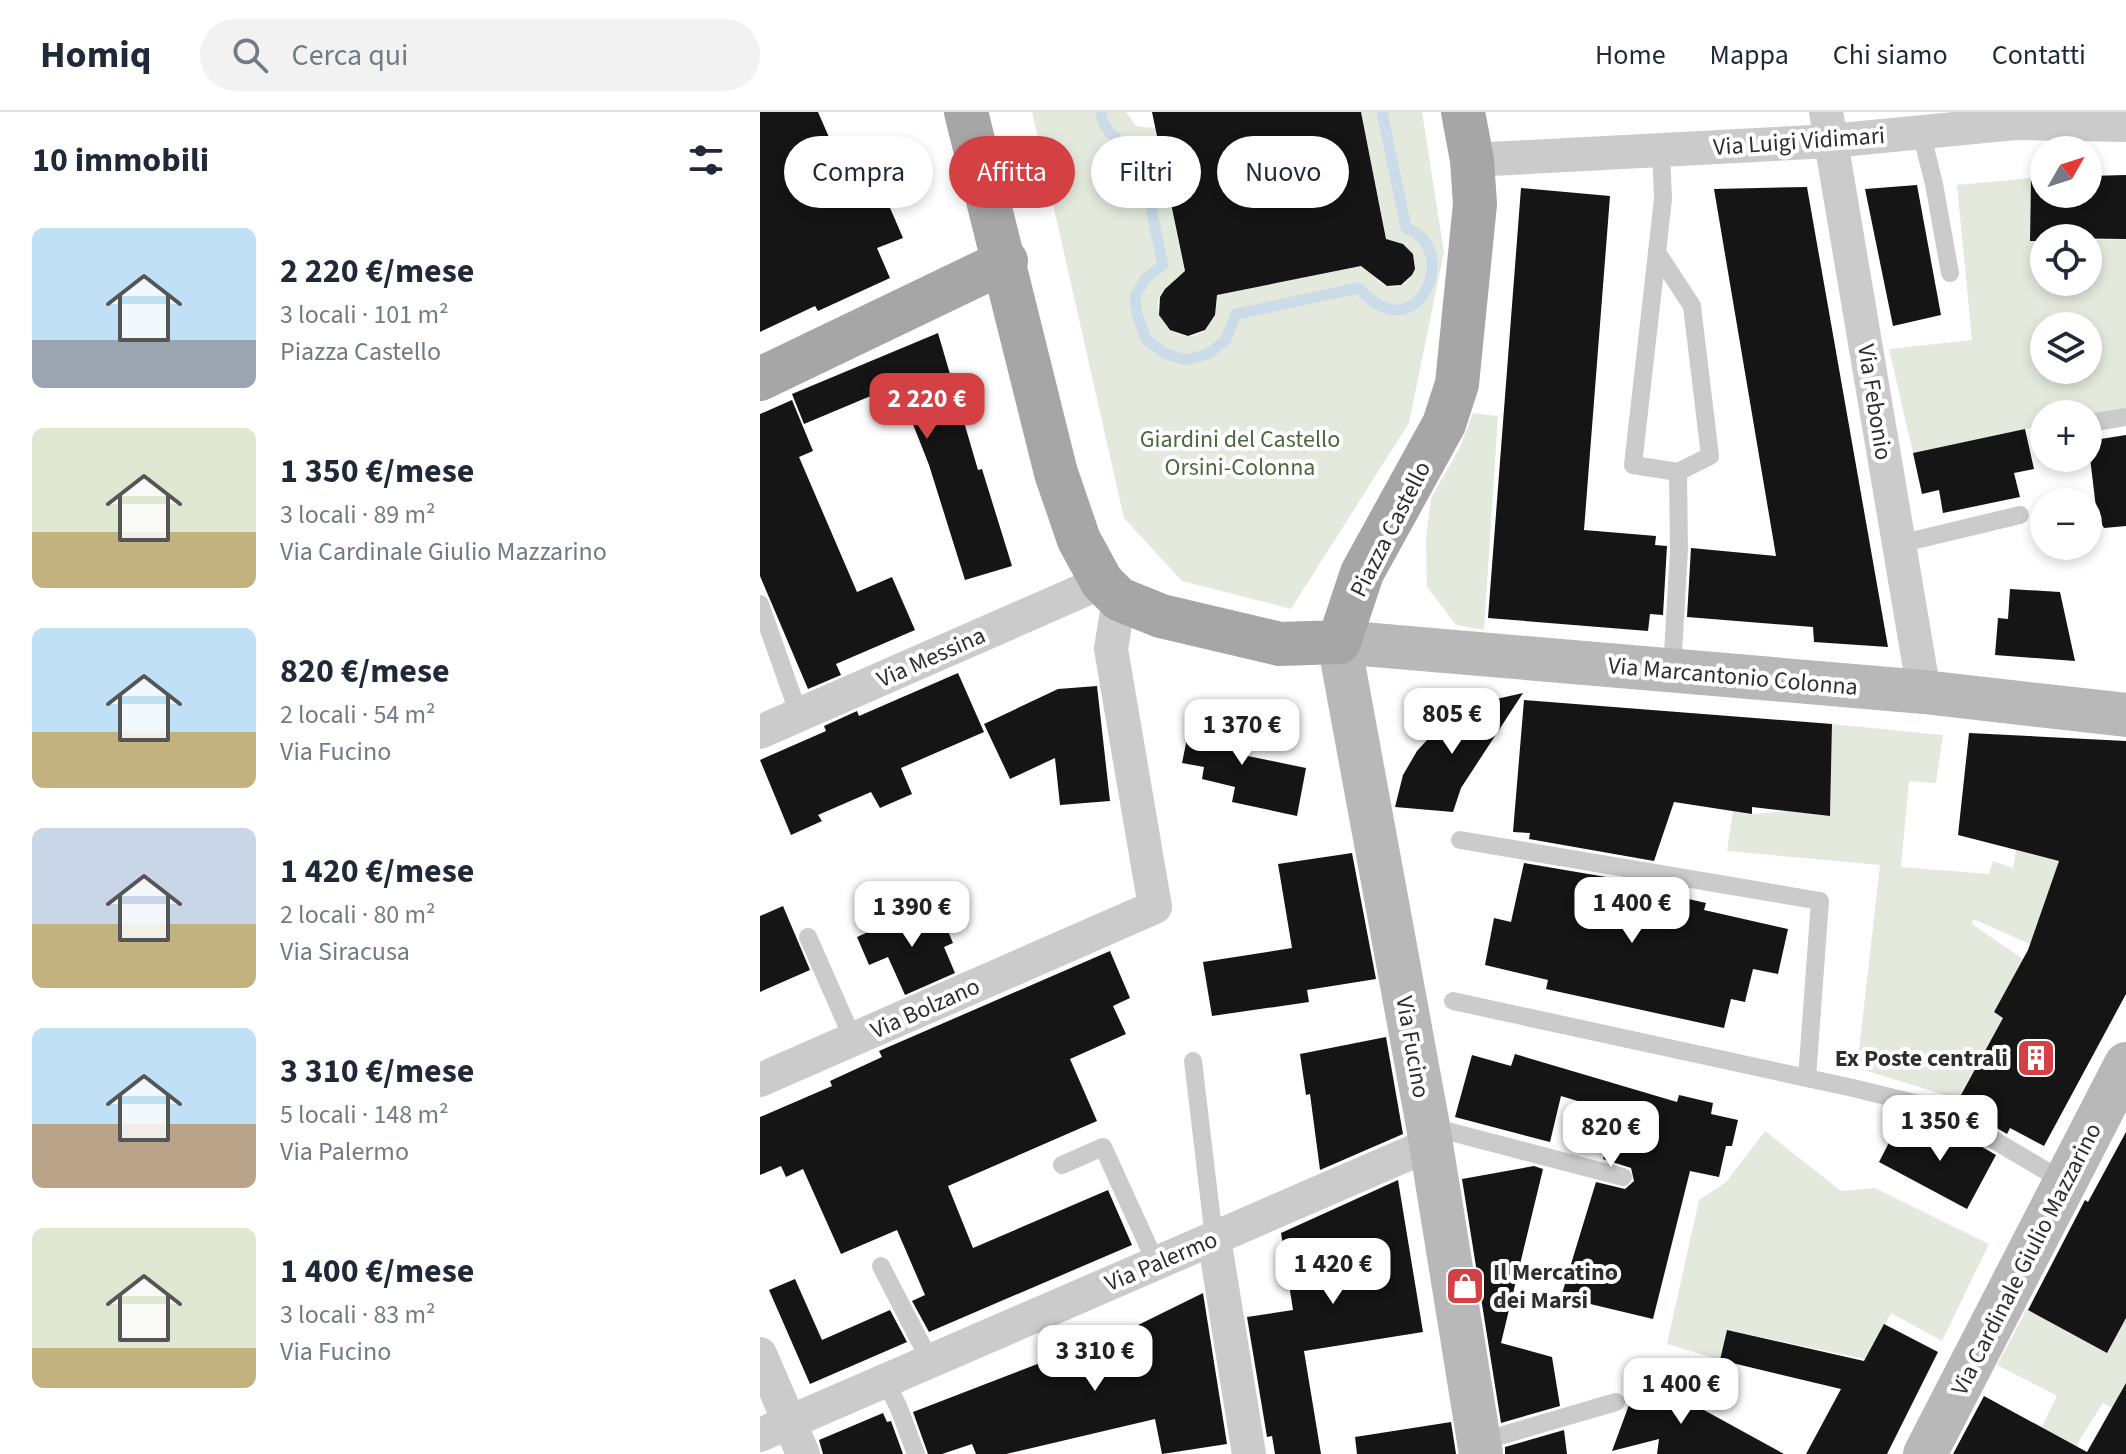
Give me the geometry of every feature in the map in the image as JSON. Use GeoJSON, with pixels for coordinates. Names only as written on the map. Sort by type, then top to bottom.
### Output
{"type":"FeatureCollection","features":[{"type":"Feature","properties":{"kind":"main road"},"geometry":{"type":"LineString","coordinates":[[966,112],[1006,261],[1056,473],[1079,540],[1110,591],[1161,616],[1280,644],[1339,642]]}},
{"type":"Feature","properties":{"kind":"main road","name":"Piazza Castello"},"geometry":{"type":"LineString","coordinates":[[1339,642],[1362,573],[1444,424],[1457,384],[1475,204],[1472,160],[1463,112]]}},
{"type":"Feature","properties":{"kind":"main road"},"geometry":{"type":"LineString","coordinates":[[760,379],[1006,261]]}},
{"type":"Feature","properties":{"kind":"street","name":"Via Luigi Vidimari"},"geometry":{"type":"LineString","coordinates":[[1472,160],[1661,150],[1829,126],[1921,132],[2015,123],[2126,125]]}},
{"type":"Feature","properties":{"kind":"street","name":"Via Febonio"},"geometry":{"type":"LineString","coordinates":[[1829,126],[1924,692]]}},
{"type":"Feature","properties":{"kind":"street","name":"Via Messina"},"geometry":{"type":"LineString","coordinates":[[760,732],[1110,591]]}},
{"type":"Feature","properties":{"kind":"street","name":"Via Bolzano"},"geometry":{"type":"LineString","coordinates":[[760,1080],[1155,907],[1111,649],[1110,591]]}},
{"type":"Feature","properties":{"kind":"street","name":"Via Marcantonio Colonna"},"geometry":{"type":"LineString","coordinates":[[1339,642],[1924,692],[2126,715]]}},
{"type":"Feature","properties":{"kind":"street","name":"Via Fucino"},"geometry":{"type":"LineString","coordinates":[[1339,642],[1429,1135],[1480,1448]]}},
{"type":"Feature","properties":{"kind":"street","name":"Via Cardinale Giulio Mazzarino"},"geometry":{"type":"LineString","coordinates":[[1925,1454],[2126,1064]]}},
{"type":"Feature","properties":{"kind":"street","name":"Via Palermo"},"geometry":{"type":"LineString","coordinates":[[775,1429],[1214,1238],[1429,1135]]}},
{"type":"Feature","properties":{"kind":"street"},"geometry":{"type":"LineString","coordinates":[[1214,1238],[1249,1454]]}},
{"type":"Feature","properties":{"kind":"street"},"geometry":{"type":"LineString","coordinates":[[760,1354],[775,1429],[803,1454]]}},
{"type":"Feature","properties":{"kind":"lane"},"geometry":{"type":"LineString","coordinates":[[1921,132],[1950,273]]}},
{"type":"Feature","properties":{"kind":"lane"},"geometry":{"type":"LineString","coordinates":[[1658,254],[1692,306],[1710,456],[1678,472],[1633,465],[1663,199],[1661,150]]}},
{"type":"Feature","properties":{"kind":"lane"},"geometry":{"type":"LineString","coordinates":[[2102,421],[2126,417]]}},
{"type":"Feature","properties":{"kind":"lane"},"geometry":{"type":"LineString","coordinates":[[1672,670],[1679,550],[1678,472]]}},
{"type":"Feature","properties":{"kind":"lane"},"geometry":{"type":"LineString","coordinates":[[1899,544],[2020,515]]}},
{"type":"Feature","properties":{"kind":"lane"},"geometry":{"type":"LineString","coordinates":[[760,604],[799,715]]}},
{"type":"Feature","properties":{"kind":"lane"},"geometry":{"type":"LineString","coordinates":[[1460,840],[1820,901],[1807,1078]]}},
{"type":"Feature","properties":{"kind":"lane"},"geometry":{"type":"LineString","coordinates":[[808,937],[853,1039]]}},
{"type":"Feature","properties":{"kind":"lane"},"geometry":{"type":"LineString","coordinates":[[1453,1001],[1943,1110],[2065,1182]]}},
{"type":"Feature","properties":{"kind":"lane"},"geometry":{"type":"LineString","coordinates":[[1193,1061],[1214,1238]]}},
{"type":"Feature","properties":{"kind":"lane"},"geometry":{"type":"LineString","coordinates":[[1429,1135],[1623,1177]]}},
{"type":"Feature","properties":{"kind":"lane"},"geometry":{"type":"LineString","coordinates":[[1062,1165],[1103,1147],[1156,1263]]}},
{"type":"Feature","properties":{"kind":"lane"},"geometry":{"type":"LineString","coordinates":[[881,1266],[930,1361]]}},
{"type":"Feature","properties":{"kind":"lane"},"geometry":{"type":"LineString","coordinates":[[885,1381],[916,1454]]}},
{"type":"Feature","properties":{"kind":"lane"},"geometry":{"type":"LineString","coordinates":[[1480,1448],[1616,1402]]}},
{"type":"Feature","properties":{"kind":"green space","name":"Giardini del Castello Orsini-Colonna"},"geometry":{"type":"Polygon","coordinates":[[[1032,112],[1126,112],[1136,126],[1155,128],[1157,136],[1091,136],[1091,208],[1172,208],[1186,278],[1165,289],[1158,303],[1161,317],[1171,329],[1185,336],[1199,334],[1210,321],[1215,295],[1369,265],[1381,283],[1398,286],[1405,283],[1414,266],[1413,254],[1403,244],[1387,242],[1361,112],[1422,112],[1444,252],[1409,423],[1291,609],[1182,581],[1124,518],[1054,208],[1075,208],[1075,136],[1037,136],[1032,112]]]}},
{"type":"Feature","properties":{"kind":"green space"},"geometry":{"type":"Polygon","coordinates":[[[2030,178],[2030,296],[2102,296],[2102,240],[2126,239],[2126,408],[2102,413],[2102,400],[2030,400],[2030,428],[1913,453],[1889,349],[1972,340],[1957,185],[2030,178]]]}},
{"type":"Feature","properties":{"kind":"green space"},"geometry":{"type":"Polygon","coordinates":[[[1473,413],[1498,416],[1484,630],[1456,625],[1427,587],[1426,538],[1431,498],[1459,449],[1473,413]]]}},
{"type":"Feature","properties":{"kind":"green space"},"geometry":{"type":"Polygon","coordinates":[[[1832,724],[1943,735],[1936,783],[1909,781],[1901,867],[1989,874],[1993,861],[2013,868],[2016,850],[2059,861],[2030,944],[1973,919],[1972,924],[2023,959],[1994,1012],[2003,1018],[1958,1099],[1857,1068],[1880,865],[1727,851],[1733,811],[1752,814],[1786,811],[1830,816],[1832,724]]]}},
{"type":"Feature","properties":{"kind":"green space"},"geometry":{"type":"Polygon","coordinates":[[[1765,1131],[1841,1191],[1875,1188],[1989,1244],[1942,1341],[1891,1313],[1865,1359],[1727,1330],[1720,1360],[1667,1344],[1699,1200],[1726,1182],[1765,1131]]]}},
{"type":"Feature","properties":{"kind":"green space"},"geometry":{"type":"Polygon","coordinates":[[[2027,1309],[2107,1353],[2126,1318],[2126,1415],[2103,1403],[2071,1454],[2028,1454],[2057,1396],[1997,1365],[2027,1309]]]}},
{"type":"Feature","properties":{"kind":"building"},"geometry":{"type":"Polygon","coordinates":[[[760,112],[818,112],[828,136],[784,136],[784,208],[890,208],[903,238],[877,248],[890,278],[818,311],[815,306],[760,332],[760,112]]]}},
{"type":"Feature","properties":{"kind":"building"},"geometry":{"type":"Polygon","coordinates":[[[1152,112],[1361,112],[1386,239],[1403,244],[1413,254],[1415,269],[1412,275],[1401,285],[1387,286],[1361,266],[1217,295],[1215,315],[1205,330],[1188,336],[1170,330],[1159,315],[1160,297],[1185,271],[1172,208],[1201,208],[1201,136],[1157,136],[1152,112]]]}},
{"type":"Feature","properties":{"kind":"building"},"geometry":{"type":"Polygon","coordinates":[[[2126,175],[2126,239],[2102,239],[2102,224],[2030,224],[2031,208],[2102,208],[2102,176],[2126,175]]]}},
{"type":"Feature","properties":{"kind":"building"},"geometry":{"type":"Polygon","coordinates":[[[1917,185],[1941,315],[1893,326],[1865,189],[1917,185]]]}},
{"type":"Feature","properties":{"kind":"building"},"geometry":{"type":"Polygon","coordinates":[[[1807,187],[1888,647],[1814,642],[1813,627],[1687,617],[1691,548],[1776,556],[1714,189],[1807,187]]]}},
{"type":"Feature","properties":{"kind":"building"},"geometry":{"type":"Polygon","coordinates":[[[1521,188],[1610,196],[1584,530],[1656,536],[1655,545],[1667,546],[1663,615],[1650,614],[1648,631],[1488,618],[1521,188]]]}},
{"type":"Feature","properties":{"kind":"building"},"geometry":{"type":"Polygon","coordinates":[[[938,333],[978,470],[982,469],[1012,566],[965,580],[929,465],[909,414],[897,419],[885,390],[804,424],[792,394],[938,333]]]}},
{"type":"Feature","properties":{"kind":"building"},"geometry":{"type":"Polygon","coordinates":[[[792,400],[813,451],[799,457],[857,592],[892,577],[915,630],[836,664],[841,675],[808,689],[760,576],[760,414],[792,400]]]}},
{"type":"Feature","properties":{"kind":"building"},"geometry":{"type":"Polygon","coordinates":[[[2025,429],[2030,470],[2014,473],[2020,497],[1943,513],[1939,490],[1922,494],[1913,453],[2025,429]]]}},
{"type":"Feature","properties":{"kind":"building"},"geometry":{"type":"Polygon","coordinates":[[[2126,435],[2126,526],[2104,528],[2102,525],[2102,488],[2094,488],[2092,472],[2102,472],[2102,439],[2126,435]]]}},
{"type":"Feature","properties":{"kind":"building"},"geometry":{"type":"Polygon","coordinates":[[[2010,589],[2060,592],[2075,661],[1995,655],[1998,618],[2008,619],[2010,589]]]}},
{"type":"Feature","properties":{"kind":"building"},"geometry":{"type":"Polygon","coordinates":[[[958,673],[984,732],[901,768],[912,794],[880,808],[871,792],[818,815],[822,821],[791,835],[760,760],[826,731],[824,726],[857,711],[859,716],[958,673]]]}},
{"type":"Feature","properties":{"kind":"building"},"geometry":{"type":"Polygon","coordinates":[[[1097,686],[1110,801],[1060,805],[1055,758],[1010,779],[984,724],[1058,689],[1097,686]]]}},
{"type":"Feature","properties":{"kind":"building"},"geometry":{"type":"Polygon","coordinates":[[[1523,693],[1461,788],[1453,812],[1395,807],[1403,775],[1417,751],[1448,717],[1474,704],[1523,693]]]}},
{"type":"Feature","properties":{"kind":"building"},"geometry":{"type":"Polygon","coordinates":[[[1524,700],[1832,724],[1830,816],[1752,807],[1752,814],[1674,802],[1654,861],[1529,839],[1530,833],[1513,832],[1524,700]]]}},
{"type":"Feature","properties":{"kind":"building"},"geometry":{"type":"Polygon","coordinates":[[[1192,714],[1244,725],[1238,754],[1306,768],[1297,816],[1232,802],[1235,787],[1202,779],[1204,767],[1182,763],[1192,714]]]}},
{"type":"Feature","properties":{"kind":"building"},"geometry":{"type":"Polygon","coordinates":[[[1969,733],[2126,741],[2126,994],[2044,1146],[2010,1128],[2007,1134],[1956,1104],[2003,1018],[1994,1012],[2028,950],[2059,861],[1958,835],[1969,733]]]}},
{"type":"Feature","properties":{"kind":"building"},"geometry":{"type":"Polygon","coordinates":[[[1352,853],[1376,979],[1307,990],[1309,1002],[1212,1016],[1203,962],[1292,948],[1278,864],[1352,853]]]}},
{"type":"Feature","properties":{"kind":"building"},"geometry":{"type":"Polygon","coordinates":[[[1524,863],[1647,884],[1645,889],[1706,903],[1704,910],[1788,929],[1778,974],[1753,969],[1745,1002],[1731,999],[1724,1028],[1546,989],[1548,980],[1485,965],[1494,918],[1511,922],[1524,863]]]}},
{"type":"Feature","properties":{"kind":"building"},"geometry":{"type":"Polygon","coordinates":[[[783,906],[810,970],[760,992],[760,916],[783,906]]]}},
{"type":"Feature","properties":{"kind":"building"},"geometry":{"type":"Polygon","coordinates":[[[938,907],[953,943],[944,947],[955,973],[905,995],[888,957],[869,965],[857,937],[904,916],[906,921],[938,907]]]}},
{"type":"Feature","properties":{"kind":"building"},"geometry":{"type":"Polygon","coordinates":[[[1110,951],[1130,998],[1113,1006],[1126,1034],[1070,1059],[1097,1121],[948,1186],[973,1248],[1108,1190],[1132,1245],[929,1332],[912,1301],[925,1295],[897,1230],[841,1254],[803,1169],[786,1177],[781,1166],[760,1175],[760,1117],[832,1086],[830,1081],[882,1057],[879,1051],[1110,951]]]}},
{"type":"Feature","properties":{"kind":"building"},"geometry":{"type":"Polygon","coordinates":[[[1386,1037],[1403,1134],[1320,1170],[1310,1094],[1306,1095],[1300,1054],[1386,1037]]]}},
{"type":"Feature","properties":{"kind":"building"},"geometry":{"type":"Polygon","coordinates":[[[1515,1054],[1677,1102],[1679,1095],[1713,1103],[1711,1114],[1738,1120],[1732,1146],[1726,1146],[1719,1177],[1690,1171],[1653,1319],[1561,1297],[1596,1182],[1625,1189],[1634,1181],[1631,1168],[1603,1159],[1617,1113],[1561,1096],[1550,1142],[1455,1117],[1472,1055],[1511,1066],[1515,1054]]]}},
{"type":"Feature","properties":{"kind":"building"},"geometry":{"type":"Polygon","coordinates":[[[1944,1125],[1996,1155],[1967,1209],[1879,1162],[1897,1127],[1933,1146],[1944,1125]]]}},
{"type":"Feature","properties":{"kind":"building"},"geometry":{"type":"Polygon","coordinates":[[[2126,1132],[2126,1318],[2107,1353],[2028,1310],[2085,1200],[2088,1202],[2126,1132]]]}},
{"type":"Feature","properties":{"kind":"building"},"geometry":{"type":"Polygon","coordinates":[[[1534,1166],[1543,1169],[1501,1343],[1552,1357],[1560,1406],[1501,1423],[1462,1179],[1534,1166]]]}},
{"type":"Feature","properties":{"kind":"building"},"geometry":{"type":"Polygon","coordinates":[[[1398,1180],[1423,1332],[1304,1351],[1321,1454],[1275,1454],[1272,1436],[1267,1437],[1247,1317],[1293,1310],[1281,1233],[1398,1180]]]}},
{"type":"Feature","properties":{"kind":"building"},"geometry":{"type":"Polygon","coordinates":[[[795,1279],[822,1340],[890,1310],[907,1342],[810,1384],[769,1290],[795,1279]]]}},
{"type":"Feature","properties":{"kind":"building"},"geometry":{"type":"Polygon","coordinates":[[[1203,1293],[1227,1444],[1162,1454],[1155,1419],[1006,1454],[976,1454],[972,1444],[942,1454],[928,1454],[913,1412],[1136,1326],[1203,1293]]]}},
{"type":"Feature","properties":{"kind":"building"},"geometry":{"type":"Polygon","coordinates":[[[1884,1324],[1938,1352],[1887,1454],[1806,1454],[1841,1389],[1720,1360],[1727,1330],[1864,1361],[1884,1324]]]}},
{"type":"Feature","properties":{"kind":"building"},"geometry":{"type":"Polygon","coordinates":[[[1640,1375],[1784,1454],[1657,1454],[1659,1439],[1612,1451],[1640,1375]]]}},
{"type":"Feature","properties":{"kind":"building"},"geometry":{"type":"Polygon","coordinates":[[[2126,1383],[2126,1454],[1953,1454],[1984,1396],[2087,1452],[2126,1383]]]}},
{"type":"Feature","properties":{"kind":"building"},"geometry":{"type":"Polygon","coordinates":[[[883,1413],[887,1422],[891,1421],[903,1454],[823,1454],[819,1440],[883,1413]]]}},
{"type":"Feature","properties":{"kind":"building"},"geometry":{"type":"Polygon","coordinates":[[[1451,1422],[1456,1454],[1357,1454],[1355,1437],[1451,1422]]]}},
{"type":"Feature","properties":{"kind":"building"},"geometry":{"type":"Polygon","coordinates":[[[1564,1430],[1567,1454],[1505,1454],[1505,1447],[1564,1430]]]}},
{"type":"Feature","properties":{"kind":"waterway"},"geometry":{"type":"LineString","coordinates":[[1101,112],[1109,131],[1139,151],[1163,265],[1146,278],[1135,296],[1137,314],[1146,339],[1164,353],[1186,360],[1208,354],[1226,340],[1236,314],[1358,288],[1379,305],[1399,310],[1412,305],[1423,295],[1430,281],[1432,266],[1429,251],[1421,237],[1406,228],[1382,112]]}},
{"type":"Feature","properties":{"kind":"place","name":"Ex Poste centrali"},"geometry":{"type":"Point","coordinates":[2036,1058]}},
{"type":"Feature","properties":{"kind":"place","name":"Il Mercatino dei Marsi"},"geometry":{"type":"Point","coordinates":[1465,1286]}}]}
